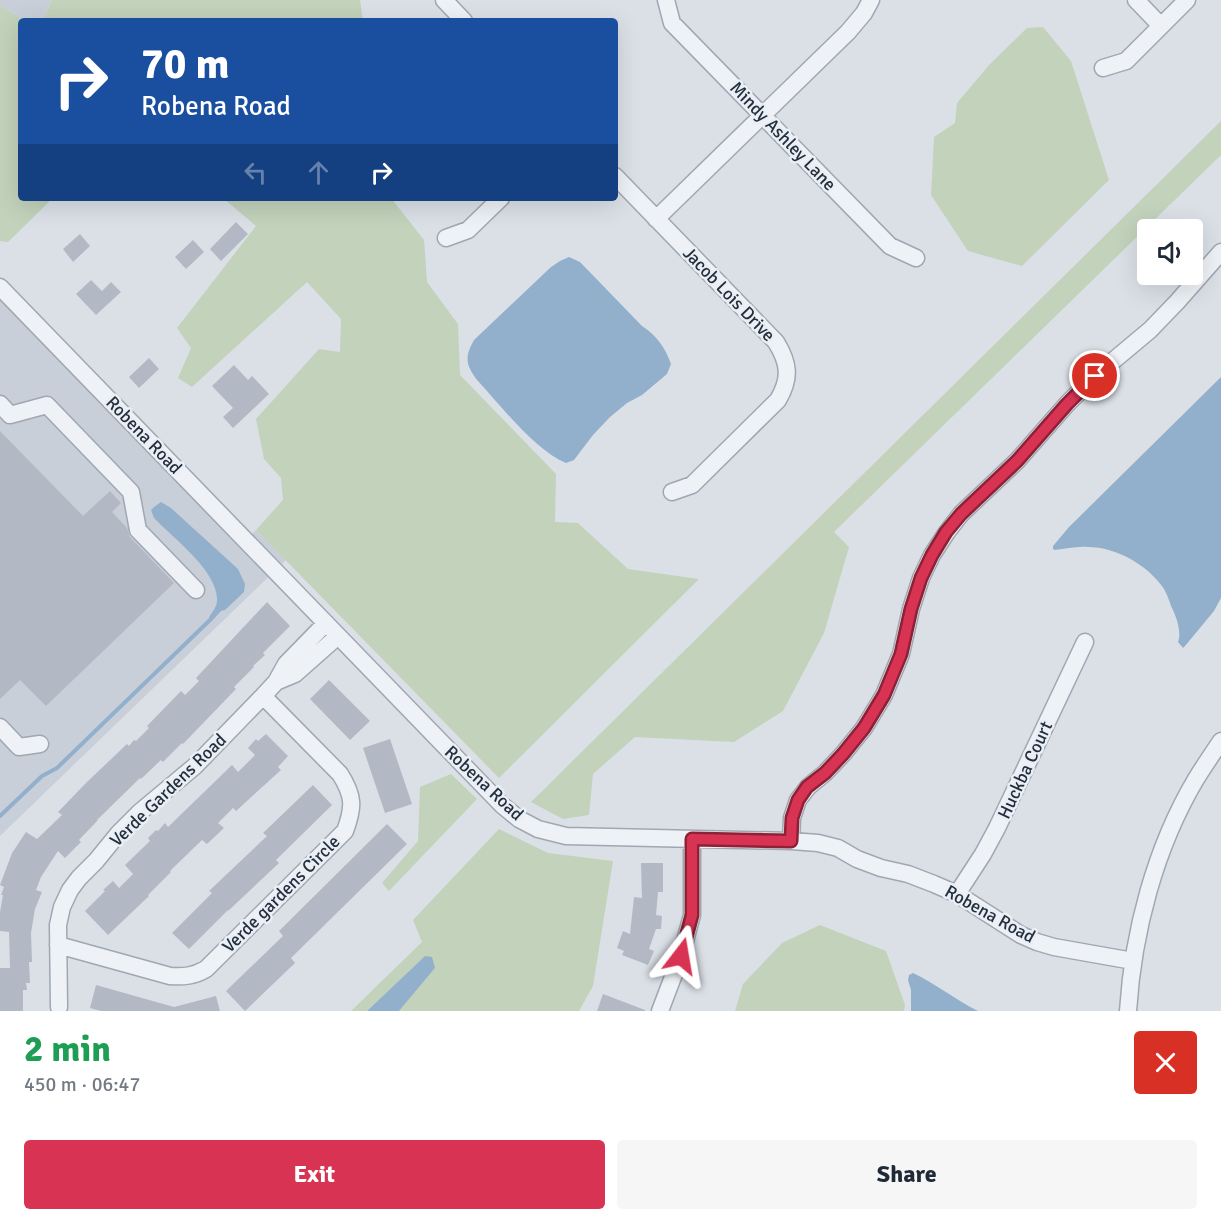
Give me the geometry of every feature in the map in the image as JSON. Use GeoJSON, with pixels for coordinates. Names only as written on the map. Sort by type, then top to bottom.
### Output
{"type":"FeatureCollection","features":[{"type":"Feature","properties":{"kind":"street"},"geometry":{"type":"LineString","coordinates":[[444,0],[462,18]]}},
{"type":"Feature","properties":{"kind":"street","name":"Mindy Ashley Lane"},"geometry":{"type":"LineString","coordinates":[[666,0],[672,23],[762,116],[890,246],[916,258]]}},
{"type":"Feature","properties":{"kind":"street"},"geometry":{"type":"LineString","coordinates":[[656,219],[848,32],[864,13],[871,0]]}},
{"type":"Feature","properties":{"kind":"street"},"geometry":{"type":"LineString","coordinates":[[1136,0],[1161,26]]}},
{"type":"Feature","properties":{"kind":"street"},"geometry":{"type":"LineString","coordinates":[[1103,68],[1126,61],[1187,0]]}},
{"type":"Feature","properties":{"kind":"street","name":"Jacob Lois Drive"},"geometry":{"type":"LineString","coordinates":[[618,179],[776,342],[785,356],[788,372],[785,388],[778,400],[692,485],[672,492]]}},
{"type":"Feature","properties":{"kind":"street"},"geometry":{"type":"LineString","coordinates":[[446,238],[468,230],[498,201]]}},
{"type":"Feature","properties":{"kind":"street"},"geometry":{"type":"LineString","coordinates":[[791,841],[792,818],[798,800],[807,787],[825,773],[843,754],[864,728],[884,695],[901,654],[921,578],[946,532],[961,514],[1017,461],[1095,376],[1164,316],[1221,252]]}},
{"type":"Feature","properties":{"kind":"street","name":"Robena Road"},"geometry":{"type":"LineString","coordinates":[[0,287],[502,805],[519,819],[538,829],[566,836],[819,843],[837,848],[881,868],[926,880],[957,894],[1021,935],[1037,942],[1054,948],[1133,961]]}},
{"type":"Feature","properties":{"kind":"street"},"geometry":{"type":"LineString","coordinates":[[0,404],[10,415],[47,405],[131,492],[138,530],[196,590]]}},
{"type":"Feature","properties":{"kind":"street","name":"Verde Gardens Road"},"geometry":{"type":"LineString","coordinates":[[59,1007],[58,925],[69,890],[140,812],[195,766],[263,696],[276,682],[286,664],[326,623]]}},
{"type":"Feature","properties":{"kind":"street","name":"Verde Gardens Road"},"geometry":{"type":"LineString","coordinates":[[276,682],[295,674],[338,636]]}},
{"type":"Feature","properties":{"kind":"street","name":"Huckba Court"},"geometry":{"type":"LineString","coordinates":[[957,894],[997,828],[1084,642]]}},
{"type":"Feature","properties":{"kind":"street","name":"Verde gardens Circle"},"geometry":{"type":"LineString","coordinates":[[58,945],[171,976],[196,975],[206,969],[345,831],[351,817],[352,803],[349,789],[340,774],[263,696]]}},
{"type":"Feature","properties":{"kind":"street"},"geometry":{"type":"LineString","coordinates":[[0,728],[19,747],[40,744]]}},
{"type":"Feature","properties":{"kind":"street"},"geometry":{"type":"LineString","coordinates":[[1128,1011],[1133,961],[1148,892],[1179,811],[1196,779],[1221,741]]}},
{"type":"Feature","properties":{"kind":"street"},"geometry":{"type":"LineString","coordinates":[[660,1011],[681,956],[692,915],[692,839]]}},
{"type":"Feature","properties":{"kind":"shaded area"},"geometry":{"type":"Polygon","coordinates":[[[0,0],[52,0],[44,18],[20,18],[0,5],[0,0]]]}},
{"type":"Feature","properties":{"kind":"shaded area"},"geometry":{"type":"Polygon","coordinates":[[[0,279],[250,536],[256,530],[286,560],[0,836],[0,279]]]}},
{"type":"Feature","properties":{"kind":"green space"},"geometry":{"type":"Polygon","coordinates":[[[52,0],[360,0],[363,18],[44,18],[52,0]]]}},
{"type":"Feature","properties":{"kind":"green space"},"geometry":{"type":"Polygon","coordinates":[[[0,5],[20,18],[18,18],[18,201],[50,201],[8,242],[0,241],[0,5]]]}},
{"type":"Feature","properties":{"kind":"green space"},"geometry":{"type":"Polygon","coordinates":[[[1043,27],[1071,61],[1109,180],[1022,266],[968,251],[931,195],[934,137],[955,123],[957,103],[990,64],[1027,28],[1043,27]]]}},
{"type":"Feature","properties":{"kind":"green space"},"geometry":{"type":"Polygon","coordinates":[[[1221,121],[1221,155],[1155,219],[1137,219],[1137,237],[834,532],[849,547],[824,633],[783,711],[734,742],[635,737],[593,774],[589,815],[563,819],[531,802],[1221,121]]]}},
{"type":"Feature","properties":{"kind":"green space"},"geometry":{"type":"Polygon","coordinates":[[[227,201],[393,201],[424,240],[427,282],[458,324],[460,375],[556,474],[555,522],[578,523],[628,569],[699,579],[499,778],[256,530],[283,500],[281,478],[264,459],[256,419],[319,349],[340,352],[341,319],[307,282],[192,387],[178,378],[191,348],[177,328],[256,226],[227,201]]]}},
{"type":"Feature","properties":{"kind":"green space"},"geometry":{"type":"Polygon","coordinates":[[[451,774],[477,799],[389,891],[382,883],[418,841],[420,787],[451,774]]]}},
{"type":"Feature","properties":{"kind":"green space"},"geometry":{"type":"Polygon","coordinates":[[[499,829],[548,853],[613,861],[593,986],[579,1011],[399,1011],[435,968],[425,956],[367,1011],[351,1011],[422,942],[413,920],[499,829]]]}},
{"type":"Feature","properties":{"kind":"green space"},"geometry":{"type":"Polygon","coordinates":[[[820,925],[886,951],[905,1005],[904,1011],[735,1011],[743,984],[782,943],[820,925]]]}},
{"type":"Feature","properties":{"kind":"water"},"geometry":{"type":"Polygon","coordinates":[[[569,257],[580,262],[656,338],[671,364],[667,374],[610,417],[574,460],[566,463],[542,448],[508,414],[473,375],[468,357],[474,340],[551,267],[569,257]]]}},
{"type":"Feature","properties":{"kind":"water"},"geometry":{"type":"Polygon","coordinates":[[[1221,377],[1221,598],[1214,611],[1183,648],[1178,642],[1178,624],[1165,591],[1149,572],[1130,559],[1109,550],[1076,547],[1055,550],[1053,546],[1069,527],[1221,377]]]}},
{"type":"Feature","properties":{"kind":"water"},"geometry":{"type":"Polygon","coordinates":[[[161,502],[171,508],[238,569],[245,584],[244,592],[212,621],[209,617],[217,603],[216,590],[203,567],[154,518],[151,510],[161,502]]]}},
{"type":"Feature","properties":{"kind":"water"},"geometry":{"type":"Polygon","coordinates":[[[425,956],[432,957],[435,968],[399,1011],[367,1011],[425,956]]]}},
{"type":"Feature","properties":{"kind":"water"},"geometry":{"type":"Polygon","coordinates":[[[913,973],[978,1011],[911,1011],[911,990],[908,980],[909,975],[913,973]]]}},
{"type":"Feature","properties":{"kind":"building"},"geometry":{"type":"Polygon","coordinates":[[[236,222],[248,234],[221,261],[210,249],[236,222]]]}},
{"type":"Feature","properties":{"kind":"building"},"geometry":{"type":"Polygon","coordinates":[[[80,234],[90,246],[73,262],[63,249],[80,234]]]}},
{"type":"Feature","properties":{"kind":"building"},"geometry":{"type":"Polygon","coordinates":[[[193,240],[204,252],[186,269],[175,257],[193,240]]]}},
{"type":"Feature","properties":{"kind":"building"},"geometry":{"type":"Polygon","coordinates":[[[91,280],[102,291],[111,282],[121,292],[96,315],[76,294],[91,280]]]}},
{"type":"Feature","properties":{"kind":"building"},"geometry":{"type":"Polygon","coordinates":[[[149,358],[159,369],[139,388],[129,377],[149,358]]]}},
{"type":"Feature","properties":{"kind":"building"},"geometry":{"type":"Polygon","coordinates":[[[234,365],[248,380],[252,376],[269,394],[233,428],[223,417],[233,408],[212,386],[234,365]]]}},
{"type":"Feature","properties":{"kind":"building"},"geometry":{"type":"Polygon","coordinates":[[[0,431],[83,516],[110,491],[121,503],[112,512],[127,528],[130,537],[174,583],[46,706],[20,680],[0,699],[0,431]]]}},
{"type":"Feature","properties":{"kind":"building"},"geometry":{"type":"Polygon","coordinates":[[[267,602],[290,626],[263,653],[265,655],[234,687],[236,689],[183,744],[140,778],[97,820],[79,840],[81,842],[65,858],[58,851],[41,877],[36,890],[42,892],[35,909],[31,933],[30,983],[26,983],[27,990],[23,990],[23,1011],[0,1011],[0,968],[10,968],[9,932],[0,931],[3,895],[1,895],[4,887],[0,885],[12,853],[26,832],[37,839],[62,815],[58,812],[87,782],[127,744],[129,746],[134,740],[136,741],[149,728],[147,726],[181,691],[185,695],[199,681],[196,678],[267,602]]]}},
{"type":"Feature","properties":{"kind":"building"},"geometry":{"type":"Polygon","coordinates":[[[329,680],[370,721],[350,740],[310,699],[329,680]]]}},
{"type":"Feature","properties":{"kind":"building"},"geometry":{"type":"Polygon","coordinates":[[[266,734],[288,756],[278,767],[281,770],[236,811],[233,808],[218,823],[224,828],[207,844],[202,840],[108,935],[85,911],[113,881],[119,888],[133,874],[125,865],[150,841],[148,838],[156,830],[158,831],[165,823],[168,827],[232,765],[238,772],[255,755],[248,748],[256,739],[258,741],[266,734]]]}},
{"type":"Feature","properties":{"kind":"building"},"geometry":{"type":"Polygon","coordinates":[[[390,739],[412,804],[385,813],[363,748],[390,739]]]}},
{"type":"Feature","properties":{"kind":"building"},"geometry":{"type":"Polygon","coordinates":[[[313,785],[332,805],[276,860],[279,863],[189,949],[172,933],[212,893],[209,891],[267,836],[263,833],[313,785]]]}},
{"type":"Feature","properties":{"kind":"building"},"geometry":{"type":"Polygon","coordinates":[[[387,824],[407,844],[291,958],[295,963],[245,1011],[226,991],[283,936],[279,931],[387,824]]]}},
{"type":"Feature","properties":{"kind":"building"},"geometry":{"type":"Polygon","coordinates":[[[641,863],[663,863],[663,892],[658,892],[656,915],[662,916],[661,929],[656,929],[649,949],[654,951],[648,965],[622,955],[624,951],[617,948],[623,931],[630,934],[634,897],[642,898],[641,863]]]}},
{"type":"Feature","properties":{"kind":"building"},"geometry":{"type":"Polygon","coordinates":[[[96,985],[174,1007],[216,996],[220,1011],[101,1011],[90,1008],[96,985]]]}},
{"type":"Feature","properties":{"kind":"building"},"geometry":{"type":"Polygon","coordinates":[[[603,994],[645,1010],[645,1011],[597,1011],[603,994]]]}},
{"type":"Feature","properties":{"kind":"waterway"},"geometry":{"type":"LineString","coordinates":[[0,816],[42,776],[57,768],[211,619]]}},
{"type":"Feature","properties":{"kind":"route"},"geometry":{"type":"LineString","coordinates":[[681,956],[692,915],[692,839],[791,841],[792,818],[798,800],[807,787],[825,773],[843,754],[864,728],[884,695],[901,654],[921,578],[946,532],[961,514],[1017,461],[1095,376]]}}]}
